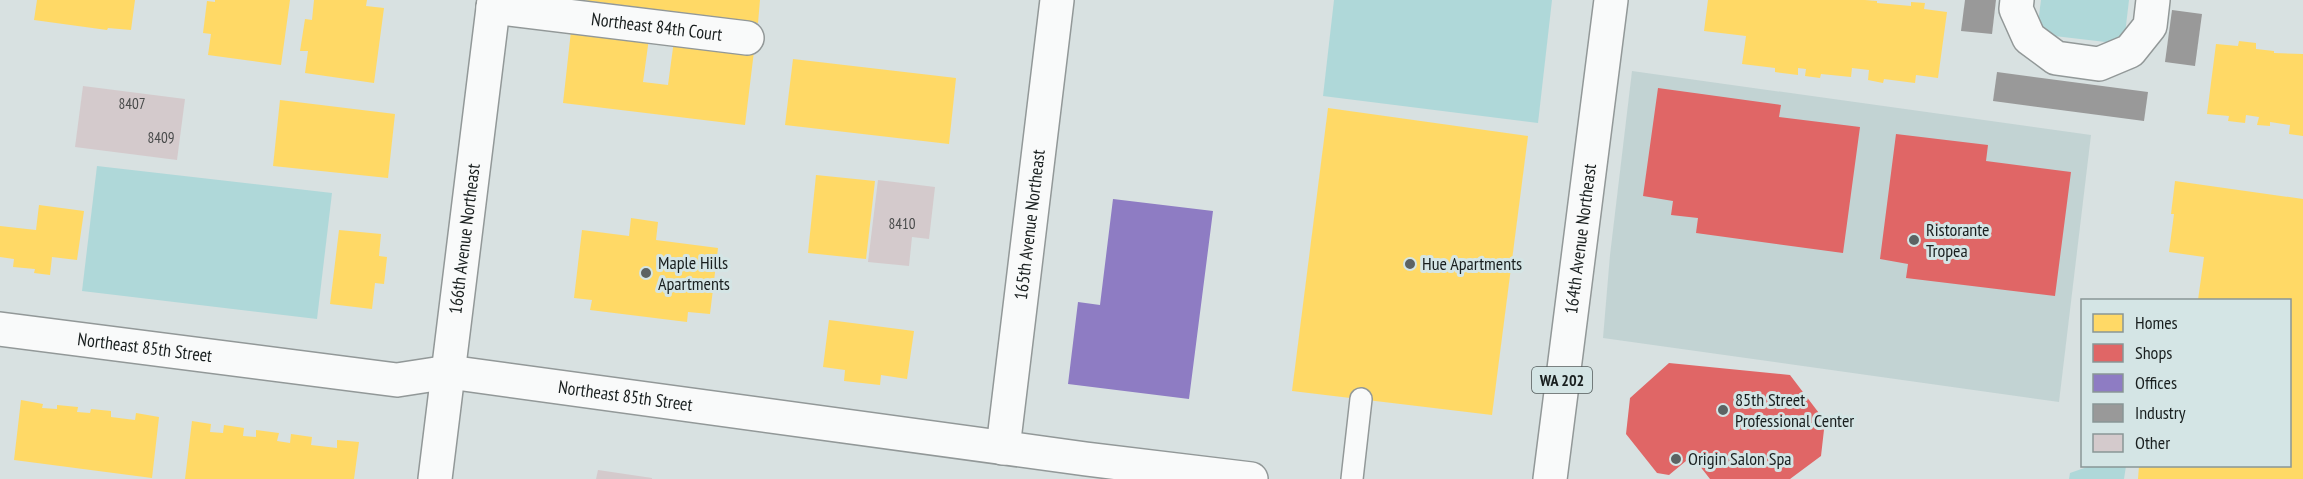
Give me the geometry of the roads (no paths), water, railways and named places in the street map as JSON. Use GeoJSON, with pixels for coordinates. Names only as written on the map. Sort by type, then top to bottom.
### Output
{"type":"FeatureCollection","features":[{"type":"Feature","properties":{"kind":"street","name":"165th Avenue Northeast"},"geometry":{"type":"LineString","coordinates":[[1004,448],[1058,0]]}},
{"type":"Feature","properties":{"kind":"street","name":"164th Avenue Northeast"},"geometry":{"type":"LineString","coordinates":[[1550,479],[1611,0]]}},
{"type":"Feature","properties":{"kind":"street"},"geometry":{"type":"LineString","coordinates":[[2017,0],[2016,9],[2029,38],[2056,58],[2099,64],[2130,51],[2150,26],[2153,0]]}},
{"type":"Feature","properties":{"kind":"street","name":"Northeast 84th Court"},"geometry":{"type":"LineString","coordinates":[[494,4],[747,38]]}},
{"type":"Feature","properties":{"kind":"street","name":"166th Avenue Northeast"},"geometry":{"type":"LineString","coordinates":[[435,479],[494,4]]}},
{"type":"Feature","properties":{"kind":"street","name":"Northeast 85th Street"},"geometry":{"type":"LineString","coordinates":[[0,329],[397,380],[448,372],[1241,478]]}},
{"type":"Feature","properties":{"kind":"lane"},"geometry":{"type":"LineString","coordinates":[[1352,479],[1361,399]]}},
{"type":"Feature","properties":{"kind":"place","name":"Ristorante Tropea"},"geometry":{"type":"Point","coordinates":[1914,240]}},
{"type":"Feature","properties":{"kind":"place","name":"Hue Apartments"},"geometry":{"type":"Point","coordinates":[1410,264]}},
{"type":"Feature","properties":{"kind":"place","name":"Maple Hills Apartments"},"geometry":{"type":"Point","coordinates":[646,273]}},
{"type":"Feature","properties":{"kind":"place","name":"85th Street Professional Center"},"geometry":{"type":"Point","coordinates":[1723,410]}},
{"type":"Feature","properties":{"kind":"place","name":"Origin Salon Spa"},"geometry":{"type":"Point","coordinates":[1676,459]}}]}
